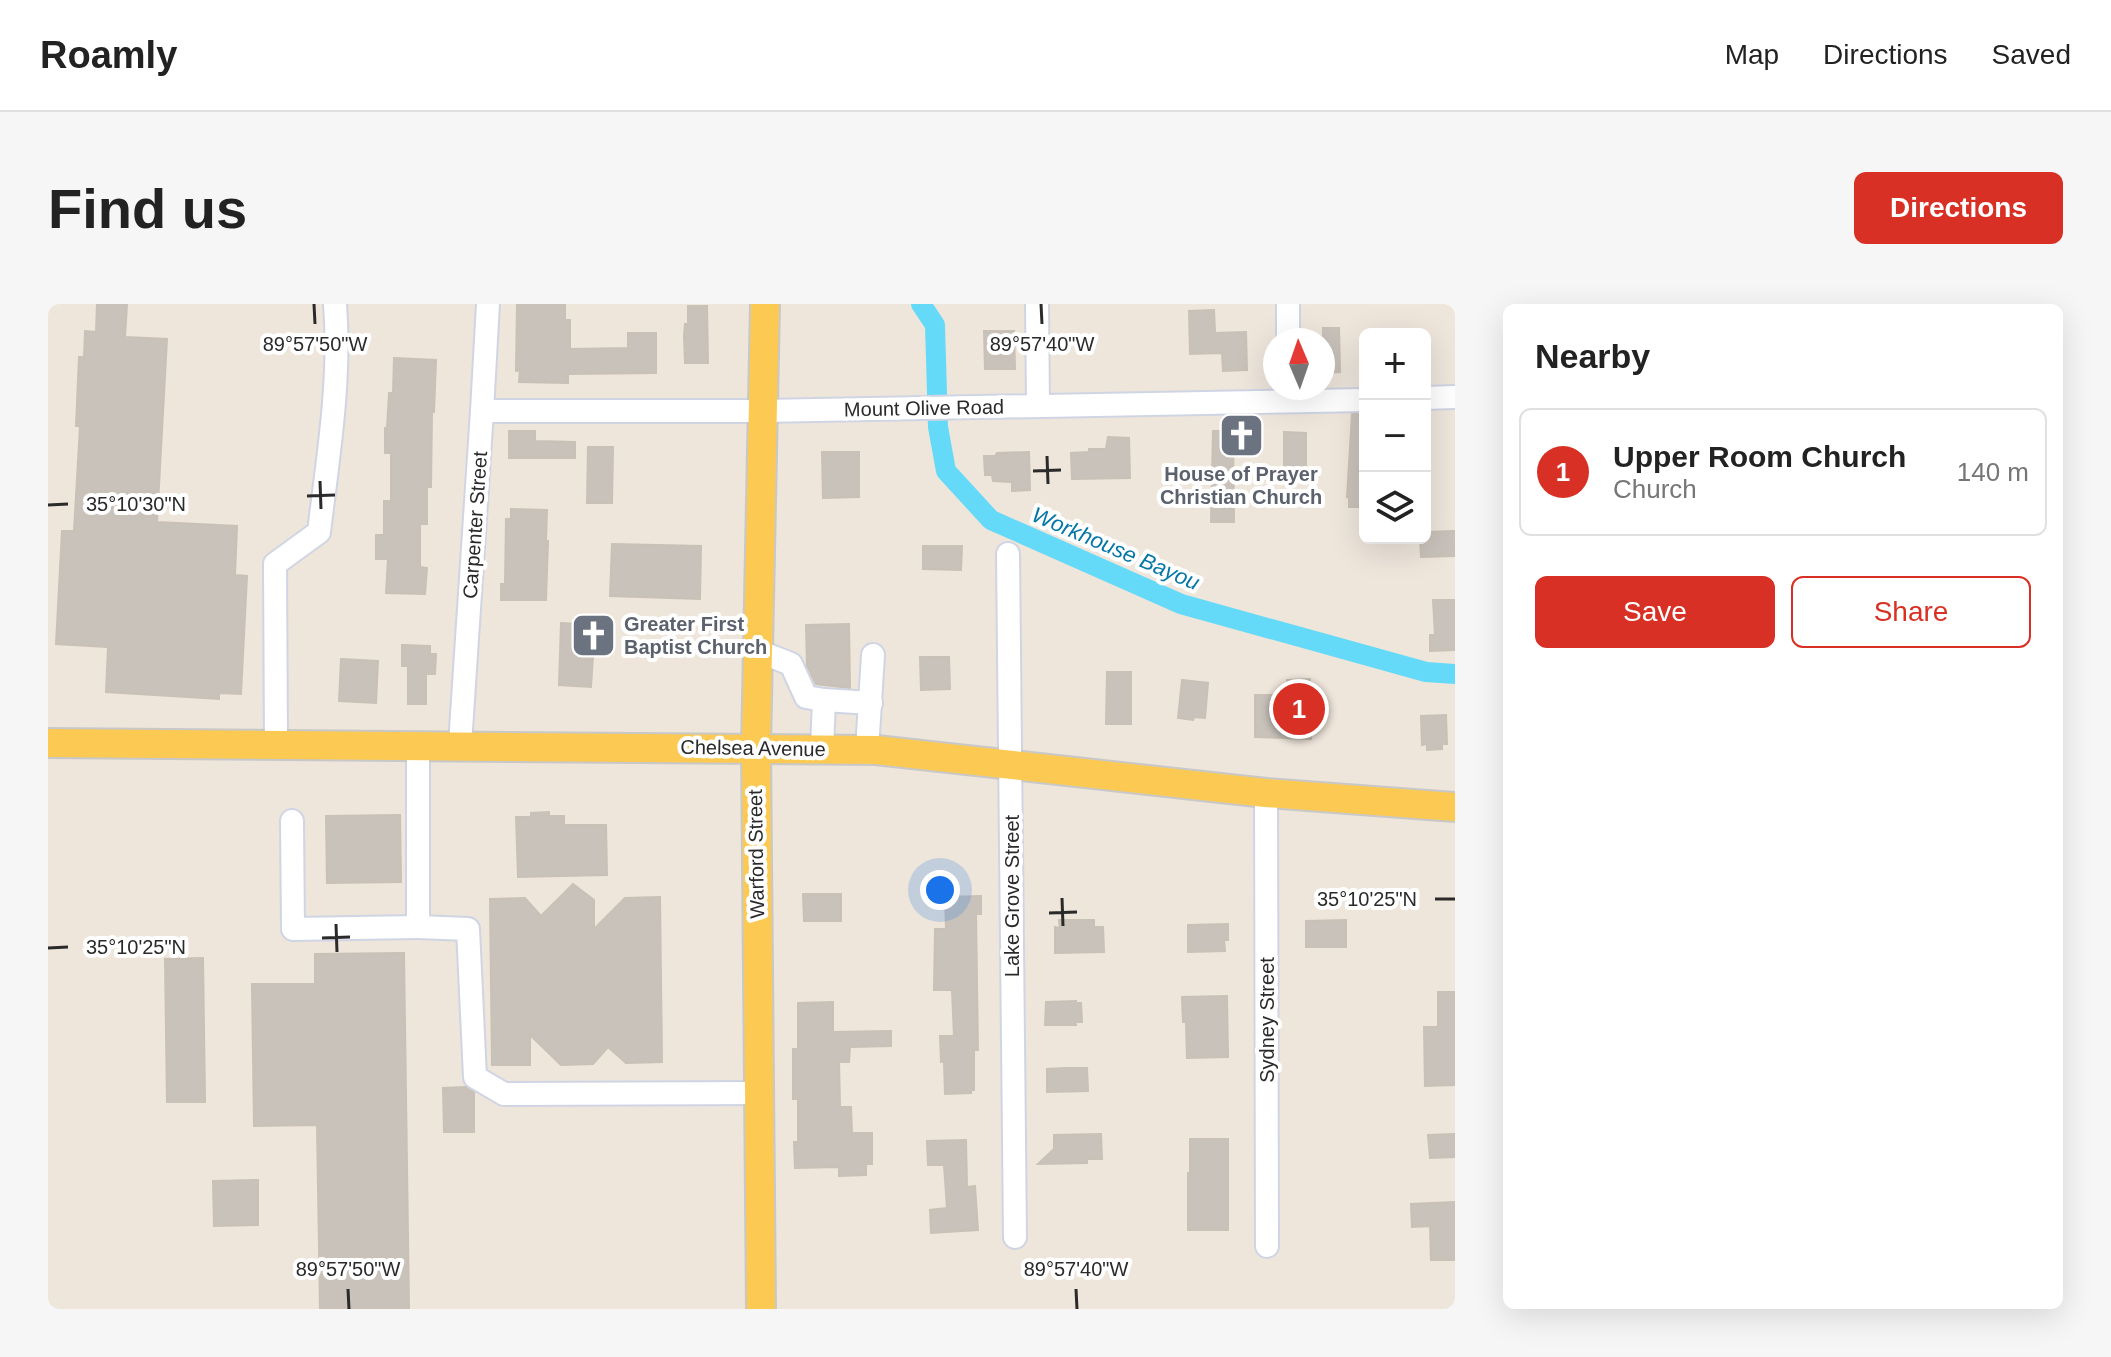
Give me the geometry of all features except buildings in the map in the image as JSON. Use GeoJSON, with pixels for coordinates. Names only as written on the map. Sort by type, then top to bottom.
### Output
{"type":"FeatureCollection","features":[{"type":"Feature","properties":{"kind":"main road","name":"Warford Street"},"geometry":{"type":"LineString","coordinates":[[761,1309],[756,748],[765,304]]}},
{"type":"Feature","properties":{"kind":"main road","name":"Chelsea Avenue"},"geometry":{"type":"LineString","coordinates":[[48,743],[867,750],[1266,793],[1455,807]]}},
{"type":"Feature","properties":{"kind":"street"},"geometry":{"type":"LineString","coordinates":[[276,744],[275,564],[319,532],[337,357],[335,304]]}},
{"type":"Feature","properties":{"kind":"street","name":"Carpenter Street"},"geometry":{"type":"LineString","coordinates":[[460,745],[488,304]]}},
{"type":"Feature","properties":{"kind":"street"},"geometry":{"type":"LineString","coordinates":[[1037,304],[1038,405]]}},
{"type":"Feature","properties":{"kind":"street"},"geometry":{"type":"LineString","coordinates":[[1288,304],[1288,328]]}},
{"type":"Feature","properties":{"kind":"street","name":"Mount Olive Road"},"geometry":{"type":"LineString","coordinates":[[482,411],[920,408],[1263,396]]}},
{"type":"Feature","properties":{"kind":"street"},"geometry":{"type":"LineString","coordinates":[[1431,398],[1455,397]]}},
{"type":"Feature","properties":{"kind":"street","name":"Mount Olive Road"},"geometry":{"type":"LineString","coordinates":[[1335,398],[1359,400]]}},
{"type":"Feature","properties":{"kind":"street","name":"Lake Grove Street"},"geometry":{"type":"LineString","coordinates":[[1008,554],[1015,1237]]}},
{"type":"Feature","properties":{"kind":"street"},"geometry":{"type":"LineString","coordinates":[[758,651],[791,664],[806,697],[871,703]]}},
{"type":"Feature","properties":{"kind":"street"},"geometry":{"type":"LineString","coordinates":[[867,750],[873,655]]}},
{"type":"Feature","properties":{"kind":"street"},"geometry":{"type":"LineString","coordinates":[[822,749],[824,700]]}},
{"type":"Feature","properties":{"kind":"street"},"geometry":{"type":"LineString","coordinates":[[418,745],[418,927]]}},
{"type":"Feature","properties":{"kind":"street","name":"Sydney Street"},"geometry":{"type":"LineString","coordinates":[[1266,793],[1267,1246]]}},
{"type":"Feature","properties":{"kind":"street"},"geometry":{"type":"LineString","coordinates":[[292,821],[293,929],[468,929],[475,1077],[504,1094],[759,1093]]}},
{"type":"Feature","properties":{"kind":"waterway","name":"Workhouse Bayou"},"geometry":{"type":"LineString","coordinates":[[921,304],[935,325],[938,427],[946,471],[991,520],[1181,604],[1426,672],[1455,674]]}},
{"type":"Feature","properties":{"kind":"place","name":"House of Prayer Christian Church"},"geometry":{"type":"Point","coordinates":[1241,435]}},
{"type":"Feature","properties":{"kind":"place","name":"Greater First Baptist Church"},"geometry":{"type":"Point","coordinates":[593,635]}},
{"type":"Feature","properties":{"kind":"place","name":"Upper Room Church"},"geometry":{"type":"Point","coordinates":[1299,709]}}]}
